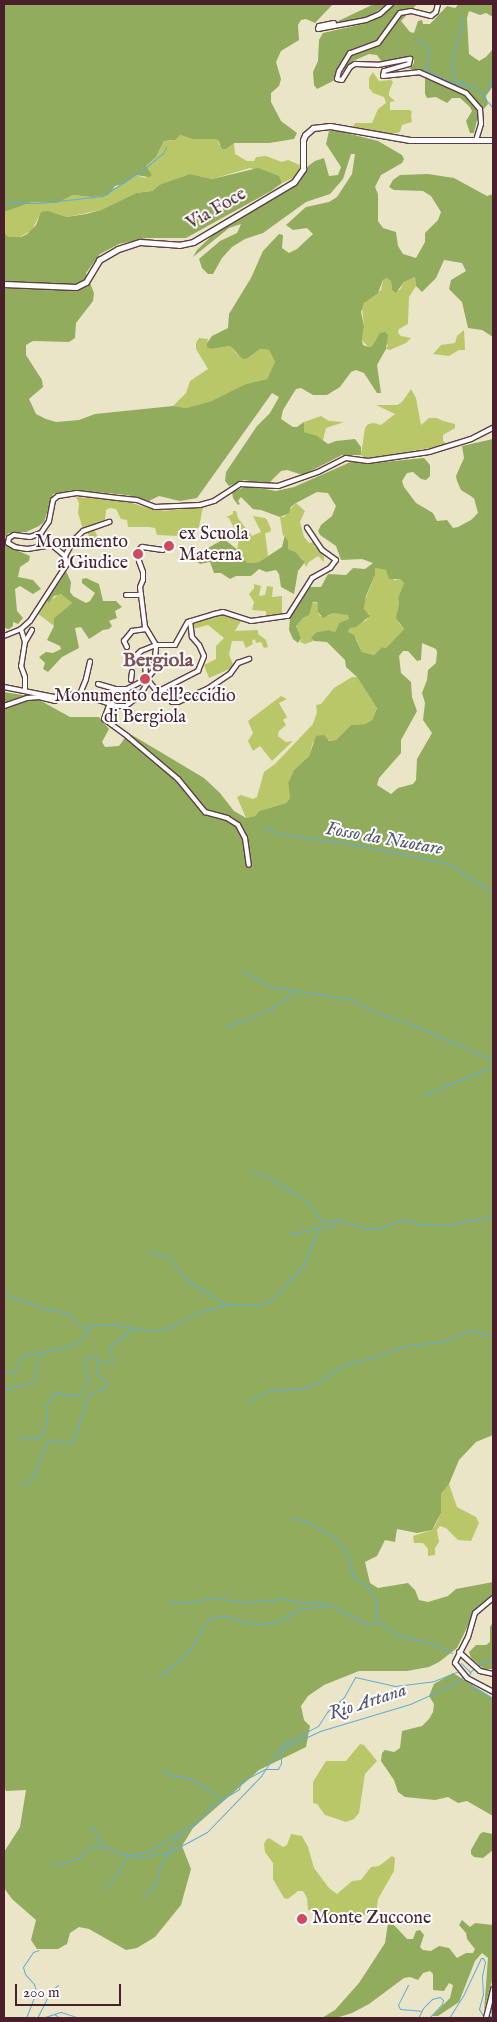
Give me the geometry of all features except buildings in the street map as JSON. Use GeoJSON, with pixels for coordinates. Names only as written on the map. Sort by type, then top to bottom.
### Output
{"type":"FeatureCollection","features":[{"type":"Feature","properties":{"kind":"main road","name":"Via Foce"},"geometry":{"type":"LineString","coordinates":[[4,284],[76,287],[86,282],[99,260],[118,249],[140,242],[179,245],[193,242],[294,182],[303,169],[303,140],[312,129],[325,126],[399,139],[476,140]]}},
{"type":"Feature","properties":{"kind":"main road"},"geometry":{"type":"LineString","coordinates":[[476,140],[493,140]]}},
{"type":"Feature","properties":{"kind":"street"},"geometry":{"type":"LineString","coordinates":[[334,23],[319,26],[318,29],[366,20],[380,14],[391,4]]}},
{"type":"Feature","properties":{"kind":"street"},"geometry":{"type":"LineString","coordinates":[[438,4],[436,12],[431,16],[411,11],[400,13],[378,43],[350,53],[339,70],[337,79],[342,80],[350,67],[355,64],[378,65],[410,59],[409,64],[384,71],[382,75],[385,77],[419,72],[466,93],[480,109],[481,124],[476,140]]}},
{"type":"Feature","properties":{"kind":"street"},"geometry":{"type":"LineString","coordinates":[[4,636],[21,629],[30,621],[67,564],[65,556],[52,545],[27,549],[15,547],[8,543],[9,538],[14,535],[30,537],[41,533],[49,521],[53,500],[62,494],[77,493],[137,500],[154,507],[200,505],[214,501],[240,484],[278,486],[318,472],[346,458],[368,461],[429,452],[471,439],[493,428]]}},
{"type":"Feature","properties":{"kind":"street"},"geometry":{"type":"LineString","coordinates":[[65,556],[74,540],[83,531],[110,522]]}},
{"type":"Feature","properties":{"kind":"street"},"geometry":{"type":"LineString","coordinates":[[130,661],[140,653],[156,645],[175,645],[186,624],[190,621],[223,612],[247,621],[286,616],[302,597],[314,576],[332,565],[335,559],[322,550],[307,528]]}},
{"type":"Feature","properties":{"kind":"street"},"geometry":{"type":"LineString","coordinates":[[4,687],[47,696],[60,697],[80,694],[122,706],[131,704],[144,691],[147,679],[155,667],[156,645],[146,629],[141,595],[140,584],[143,580],[143,572],[139,561],[140,548],[163,550]]}},
{"type":"Feature","properties":{"kind":"street"},"geometry":{"type":"LineString","coordinates":[[126,595],[141,595]]}},
{"type":"Feature","properties":{"kind":"street"},"geometry":{"type":"LineString","coordinates":[[140,653],[147,679],[155,689],[164,689],[196,673],[204,656],[200,645],[192,637],[190,621]]}},
{"type":"Feature","properties":{"kind":"street"},"geometry":{"type":"LineString","coordinates":[[21,629],[25,642]]}},
{"type":"Feature","properties":{"kind":"street"},"geometry":{"type":"LineString","coordinates":[[127,647],[124,641],[132,631],[146,629]]}},
{"type":"Feature","properties":{"kind":"street"},"geometry":{"type":"LineString","coordinates":[[25,690],[25,677],[21,666],[25,642],[32,630]]}},
{"type":"Feature","properties":{"kind":"street"},"geometry":{"type":"LineString","coordinates":[[164,689],[172,702],[178,702],[209,688],[230,674],[238,663],[249,659]]}},
{"type":"Feature","properties":{"kind":"street"},"geometry":{"type":"LineString","coordinates":[[80,694],[90,661]]}},
{"type":"Feature","properties":{"kind":"street"},"geometry":{"type":"LineString","coordinates":[[131,680],[132,672]]}},
{"type":"Feature","properties":{"kind":"street"},"geometry":{"type":"LineString","coordinates":[[98,684],[115,689],[134,687],[147,679]]}},
{"type":"Feature","properties":{"kind":"street"},"geometry":{"type":"LineString","coordinates":[[115,689],[104,719],[178,779],[205,812],[227,818],[238,825],[245,838],[249,865]]}},
{"type":"Feature","properties":{"kind":"street"},"geometry":{"type":"LineString","coordinates":[[4,706],[27,698],[39,697],[55,701],[60,697]]}},
{"type":"Feature","properties":{"kind":"street"},"geometry":{"type":"LineString","coordinates":[[493,1598],[476,1613],[455,1666],[466,1678],[493,1692]]}},
{"type":"Feature","properties":{"kind":"street"},"geometry":{"type":"LineString","coordinates":[[459,1652],[480,1671],[493,1674]]}},
{"type":"Feature","properties":{"kind":"street"},"geometry":{"type":"LineString","coordinates":[[486,2018],[493,1989]]}},
{"type":"Feature","properties":{"kind":"green space"},"geometry":{"type":"Polygon","coordinates":[[[4,4],[333,4],[315,23],[306,19],[301,20],[298,25],[299,40],[281,51],[276,62],[281,79],[279,86],[271,93],[271,102],[281,121],[297,133],[294,139],[269,143],[234,143],[226,149],[222,149],[218,140],[192,139],[180,135],[175,140],[164,141],[156,157],[146,166],[152,175],[149,177],[135,175],[124,184],[115,186],[108,195],[91,197],[73,195],[57,203],[32,202],[4,212],[4,4]]]}},
{"type":"Feature","properties":{"kind":"green space"},"geometry":{"type":"Polygon","coordinates":[[[374,4],[387,4],[369,17],[336,26],[334,23],[374,4]]]}},
{"type":"Feature","properties":{"kind":"green space"},"geometry":{"type":"Polygon","coordinates":[[[394,4],[417,4],[401,21],[410,32],[414,33],[418,21],[422,20],[423,24],[430,24],[447,6],[455,8],[459,4],[493,4],[493,17],[486,13],[480,15],[469,11],[467,18],[469,54],[479,61],[486,57],[493,49],[493,86],[486,96],[488,104],[478,116],[474,133],[470,133],[466,121],[472,111],[460,98],[452,98],[447,103],[436,97],[427,98],[425,94],[425,72],[409,69],[414,63],[414,59],[410,56],[382,62],[377,55],[369,54],[353,61],[333,81],[317,89],[314,85],[313,72],[318,61],[319,40],[323,33],[367,23],[383,15],[394,4]]]}},
{"type":"Feature","properties":{"kind":"green space"},"geometry":{"type":"Polygon","coordinates":[[[373,72],[379,81],[391,80],[393,82],[389,96],[395,101],[390,102],[390,110],[410,110],[412,112],[412,122],[402,125],[400,132],[386,135],[352,128],[355,123],[372,123],[378,109],[386,103],[384,97],[373,93],[369,88],[369,78],[373,72]]]}},
{"type":"Feature","properties":{"kind":"green space"},"geometry":{"type":"Polygon","coordinates":[[[334,130],[378,141],[402,155],[404,159],[402,163],[381,175],[375,187],[378,194],[378,221],[383,228],[396,232],[398,246],[403,254],[416,258],[425,242],[425,233],[438,220],[441,212],[431,196],[423,191],[394,190],[389,187],[393,180],[400,175],[428,174],[454,178],[487,196],[493,194],[493,337],[482,330],[468,328],[462,302],[449,289],[451,280],[466,271],[462,263],[444,260],[436,278],[422,292],[416,286],[415,277],[404,282],[396,293],[392,290],[391,281],[387,278],[383,280],[378,293],[364,303],[361,312],[364,326],[363,345],[372,346],[380,333],[385,332],[388,335],[386,349],[377,365],[381,393],[377,393],[364,373],[356,370],[351,372],[340,387],[327,395],[313,395],[301,388],[296,389],[283,410],[281,419],[293,427],[297,427],[304,422],[304,432],[317,436],[328,444],[355,439],[361,447],[361,455],[342,455],[303,475],[287,470],[281,471],[268,484],[244,480],[229,486],[225,481],[226,472],[257,426],[270,413],[279,397],[272,393],[197,498],[180,501],[159,496],[149,501],[127,495],[73,490],[53,494],[44,522],[26,532],[9,533],[5,537],[7,546],[30,556],[29,561],[20,567],[18,577],[33,580],[41,589],[33,594],[20,586],[15,589],[17,611],[23,618],[18,624],[13,622],[13,626],[9,629],[4,628],[4,232],[8,237],[21,237],[36,225],[41,212],[48,211],[67,217],[86,214],[101,210],[136,193],[152,191],[161,184],[190,174],[212,179],[258,168],[279,176],[282,183],[271,191],[186,238],[147,238],[119,244],[100,254],[86,273],[94,293],[93,301],[76,323],[75,338],[69,342],[33,341],[26,345],[26,355],[42,380],[43,387],[29,399],[36,414],[46,419],[56,422],[79,420],[95,414],[173,406],[186,408],[212,401],[246,384],[267,379],[275,362],[269,350],[260,349],[248,358],[243,359],[230,346],[211,349],[207,347],[207,343],[212,336],[228,328],[229,314],[251,278],[263,251],[279,234],[283,235],[282,248],[289,253],[297,249],[313,234],[307,228],[293,230],[286,225],[306,207],[329,202],[337,197],[352,174],[355,154],[351,154],[343,179],[330,194],[306,202],[263,233],[245,239],[232,247],[222,258],[213,274],[208,274],[202,268],[199,259],[220,241],[237,233],[241,224],[229,228],[193,257],[197,250],[218,230],[300,182],[308,166],[315,161],[324,158],[329,176],[338,175],[341,167],[326,144],[329,131],[334,130]]]}},
{"type":"Feature","properties":{"kind":"green space"},"geometry":{"type":"Polygon","coordinates":[[[180,135],[192,139],[218,140],[219,145],[234,143],[235,154],[247,161],[254,161],[256,157],[266,156],[282,162],[288,160],[300,165],[300,169],[293,178],[282,183],[278,176],[250,168],[212,179],[190,174],[161,184],[152,191],[136,193],[101,210],[67,217],[55,213],[38,218],[32,230],[20,237],[7,237],[4,232],[4,212],[32,201],[57,203],[73,195],[91,197],[124,184],[135,175],[146,178],[146,166],[156,157],[164,141],[171,141],[180,135]]]}},
{"type":"Feature","properties":{"kind":"green space"},"geometry":{"type":"Polygon","coordinates":[[[388,277],[391,281],[392,290],[400,290],[404,282],[415,277],[416,286],[409,297],[408,324],[399,329],[398,333],[401,336],[411,338],[406,343],[390,350],[386,349],[388,345],[377,338],[372,346],[368,347],[362,340],[364,326],[362,307],[367,299],[381,290],[383,280],[388,277]]]}},
{"type":"Feature","properties":{"kind":"green space"},"geometry":{"type":"Polygon","coordinates":[[[464,330],[465,350],[459,350],[449,356],[433,354],[441,345],[455,343],[457,336],[464,330]]]}},
{"type":"Feature","properties":{"kind":"green space"},"geometry":{"type":"Polygon","coordinates":[[[199,338],[208,339],[207,343],[211,349],[230,346],[236,353],[248,358],[260,349],[269,350],[275,362],[267,379],[246,384],[220,399],[186,408],[173,406],[186,393],[190,381],[208,369],[196,349],[196,343],[199,338]]]}},
{"type":"Feature","properties":{"kind":"green space"},"geometry":{"type":"Polygon","coordinates":[[[411,389],[416,398],[421,425],[429,418],[437,418],[455,424],[455,428],[443,435],[443,441],[448,445],[365,458],[361,455],[365,428],[368,424],[381,425],[395,414],[376,405],[397,405],[402,402],[411,389]]]}},
{"type":"Feature","properties":{"kind":"green space"},"geometry":{"type":"Polygon","coordinates":[[[321,416],[329,421],[344,422],[326,428],[323,440],[304,432],[304,422],[321,416]]]}},
{"type":"Feature","properties":{"kind":"green space"},"geometry":{"type":"Polygon","coordinates":[[[493,439],[493,1435],[476,1442],[459,1460],[449,1484],[441,1494],[441,1513],[432,1530],[417,1533],[397,1529],[395,1542],[385,1540],[377,1556],[365,1562],[370,1583],[378,1588],[408,1583],[415,1590],[419,1600],[428,1602],[448,1596],[456,1589],[493,1582],[493,1594],[477,1607],[457,1648],[439,1662],[429,1667],[407,1671],[359,1671],[324,1685],[308,1696],[301,1706],[304,1720],[310,1726],[306,1747],[259,1770],[193,1828],[182,1846],[191,1869],[181,1905],[155,1937],[137,1948],[126,1950],[89,1929],[79,1927],[70,1933],[67,1944],[58,1949],[37,1949],[31,1940],[36,1920],[12,1899],[4,1888],[4,1852],[20,1827],[26,1790],[6,1791],[4,1787],[4,692],[34,697],[70,717],[99,717],[109,729],[102,742],[105,747],[119,746],[127,735],[132,735],[204,778],[220,793],[234,811],[246,818],[255,816],[259,811],[286,803],[290,798],[288,783],[294,770],[309,756],[316,736],[324,735],[329,741],[336,740],[351,725],[365,724],[372,720],[377,708],[357,677],[346,667],[345,660],[327,642],[314,641],[311,638],[317,632],[329,630],[335,632],[339,623],[349,619],[348,615],[333,613],[323,618],[318,612],[317,602],[313,602],[309,615],[303,618],[296,626],[301,638],[298,643],[293,639],[289,630],[290,618],[310,587],[321,587],[328,574],[346,575],[353,568],[365,569],[373,563],[362,559],[341,560],[336,546],[320,535],[318,531],[321,525],[332,516],[336,506],[328,493],[317,492],[296,503],[291,507],[289,513],[280,517],[253,509],[241,497],[238,501],[240,504],[238,505],[233,498],[232,492],[247,486],[276,491],[294,487],[353,461],[364,464],[424,458],[430,465],[430,476],[426,480],[421,479],[413,472],[407,473],[402,481],[404,487],[416,503],[433,513],[437,521],[447,520],[453,528],[458,527],[471,520],[478,513],[474,498],[461,490],[457,481],[456,476],[464,458],[462,446],[493,439]],[[375,568],[375,575],[366,596],[364,609],[370,616],[356,627],[350,628],[348,632],[354,635],[362,652],[374,655],[382,647],[386,648],[404,629],[396,618],[398,598],[404,583],[400,579],[389,579],[386,570],[375,568]],[[422,643],[421,660],[417,661],[408,651],[403,651],[399,656],[401,673],[411,682],[412,697],[417,711],[401,740],[401,753],[379,778],[377,785],[391,794],[398,788],[413,784],[416,780],[417,759],[432,733],[423,720],[425,703],[422,693],[427,680],[428,670],[436,663],[437,652],[436,649],[422,643]]]}},
{"type":"Feature","properties":{"kind":"green space"},"geometry":{"type":"Polygon","coordinates":[[[76,497],[122,500],[148,508],[162,509],[163,511],[203,507],[199,527],[191,534],[180,536],[157,535],[155,528],[128,527],[127,520],[121,519],[116,509],[110,508],[106,510],[105,520],[93,527],[100,542],[95,544],[82,526],[78,513],[79,503],[76,497]]]}},
{"type":"Feature","properties":{"kind":"green space"},"geometry":{"type":"Polygon","coordinates":[[[296,503],[305,511],[300,522],[304,537],[309,543],[315,542],[314,546],[324,554],[324,562],[318,556],[309,562],[306,567],[303,559],[288,549],[288,541],[285,535],[283,536],[280,517],[284,517],[296,503]]]}},
{"type":"Feature","properties":{"kind":"green space"},"geometry":{"type":"Polygon","coordinates":[[[233,511],[236,511],[238,518],[252,536],[261,532],[253,516],[267,520],[271,529],[270,532],[265,533],[268,556],[259,562],[246,562],[237,550],[239,538],[229,518],[226,517],[233,514],[233,511]]]}},
{"type":"Feature","properties":{"kind":"green space"},"geometry":{"type":"Polygon","coordinates":[[[285,535],[288,541],[288,549],[295,552],[305,562],[298,571],[294,594],[281,587],[279,574],[276,570],[266,572],[259,569],[251,576],[236,576],[230,579],[221,573],[214,573],[210,562],[200,564],[196,561],[210,557],[221,561],[220,556],[208,548],[224,539],[239,551],[246,562],[259,562],[282,547],[285,535]]]}},
{"type":"Feature","properties":{"kind":"green space"},"geometry":{"type":"Polygon","coordinates":[[[375,568],[386,570],[394,580],[400,579],[404,583],[398,598],[397,613],[399,623],[404,629],[386,648],[382,647],[374,655],[362,652],[357,640],[348,632],[350,628],[367,620],[369,614],[364,611],[365,600],[375,575],[375,568]]]}},
{"type":"Feature","properties":{"kind":"green space"},"geometry":{"type":"Polygon","coordinates":[[[66,571],[71,582],[70,592],[73,596],[86,603],[90,601],[95,593],[82,583],[82,579],[86,578],[99,584],[103,601],[116,601],[122,607],[115,611],[117,618],[109,621],[112,626],[109,629],[103,630],[89,639],[81,627],[75,628],[79,648],[62,657],[48,672],[43,669],[45,663],[39,657],[46,652],[53,653],[61,649],[60,646],[47,640],[54,626],[54,618],[72,603],[61,594],[54,596],[49,603],[46,600],[66,571]]]}},
{"type":"Feature","properties":{"kind":"green space"},"geometry":{"type":"Polygon","coordinates":[[[254,584],[261,586],[259,596],[265,595],[267,586],[273,587],[272,597],[282,596],[282,616],[267,618],[266,611],[252,610],[254,602],[249,594],[254,588],[254,584]]]}},
{"type":"Feature","properties":{"kind":"green space"},"geometry":{"type":"Polygon","coordinates":[[[59,594],[72,603],[54,618],[54,626],[37,613],[46,600],[47,602],[50,601],[59,594]]]}},
{"type":"Feature","properties":{"kind":"green space"},"geometry":{"type":"Polygon","coordinates":[[[315,602],[319,606],[318,612],[320,616],[328,616],[333,613],[346,614],[350,617],[347,621],[339,623],[335,632],[329,630],[317,632],[312,640],[314,641],[305,644],[300,642],[301,638],[296,626],[307,616],[312,604],[315,602]]]}},
{"type":"Feature","properties":{"kind":"green space"},"geometry":{"type":"Polygon","coordinates":[[[216,614],[230,615],[241,621],[235,631],[258,630],[258,634],[266,640],[268,647],[264,648],[261,642],[256,643],[255,639],[252,641],[253,644],[246,648],[243,641],[232,641],[229,654],[234,667],[209,678],[204,665],[216,659],[216,646],[224,638],[208,625],[193,629],[192,622],[216,614]]]}},
{"type":"Feature","properties":{"kind":"green space"},"geometry":{"type":"Polygon","coordinates":[[[352,677],[357,677],[377,707],[372,720],[365,724],[351,725],[336,740],[313,742],[309,756],[294,770],[288,783],[290,798],[286,803],[259,811],[255,816],[246,818],[237,797],[241,795],[253,799],[257,797],[264,772],[275,764],[313,724],[317,712],[316,705],[321,704],[334,688],[352,677]]]}},
{"type":"Feature","properties":{"kind":"green space"},"geometry":{"type":"Polygon","coordinates":[[[281,696],[287,699],[279,703],[287,717],[283,720],[286,725],[279,731],[278,736],[286,742],[293,741],[272,761],[260,746],[253,751],[248,741],[253,733],[248,721],[281,696]]]}},
{"type":"Feature","properties":{"kind":"green space"},"geometry":{"type":"Polygon","coordinates":[[[449,1484],[457,1507],[476,1517],[479,1523],[471,1541],[458,1540],[446,1528],[440,1526],[437,1530],[439,1542],[435,1548],[435,1555],[428,1556],[428,1549],[423,1543],[414,1543],[413,1536],[432,1530],[441,1513],[441,1494],[449,1484]]]}},
{"type":"Feature","properties":{"kind":"green space"},"geometry":{"type":"Polygon","coordinates":[[[493,1622],[493,1669],[484,1669],[471,1658],[469,1652],[476,1645],[486,1645],[490,1642],[490,1627],[493,1622]]]}},
{"type":"Feature","properties":{"kind":"green space"},"geometry":{"type":"Polygon","coordinates":[[[453,1673],[493,1698],[493,1816],[467,1801],[458,1803],[448,1797],[435,1800],[405,1797],[398,1792],[394,1780],[381,1761],[382,1753],[385,1750],[394,1752],[400,1748],[402,1731],[422,1726],[429,1719],[433,1712],[434,1704],[429,1696],[434,1684],[453,1673]]]}},
{"type":"Feature","properties":{"kind":"green space"},"geometry":{"type":"Polygon","coordinates":[[[360,1744],[364,1745],[377,1761],[365,1774],[359,1813],[354,1819],[346,1822],[325,1815],[317,1804],[313,1803],[313,1782],[326,1761],[346,1761],[360,1744]]]}},
{"type":"Feature","properties":{"kind":"green space"},"geometry":{"type":"Polygon","coordinates":[[[483,1832],[493,1834],[493,1850],[483,1858],[474,1857],[471,1854],[471,1850],[483,1832]]]}},
{"type":"Feature","properties":{"kind":"green space"},"geometry":{"type":"Polygon","coordinates":[[[291,1834],[302,1836],[308,1847],[314,1868],[329,1888],[337,1894],[352,1881],[361,1880],[371,1867],[379,1866],[392,1856],[395,1858],[394,1871],[378,1899],[376,1912],[364,1915],[354,1925],[350,1925],[338,1919],[325,1918],[321,1911],[308,1910],[307,1898],[303,1891],[298,1891],[288,1899],[284,1898],[273,1879],[273,1863],[265,1852],[264,1844],[269,1838],[283,1847],[287,1845],[291,1834]]]}},
{"type":"Feature","properties":{"kind":"green space"},"geometry":{"type":"Polygon","coordinates":[[[462,1920],[470,1927],[475,1923],[493,1925],[493,1977],[484,2011],[488,1958],[482,1953],[475,1961],[459,2002],[438,2016],[432,2016],[450,1998],[453,1985],[449,1983],[444,1991],[433,1990],[433,1974],[430,1971],[423,1973],[418,1980],[410,1977],[404,1978],[369,2004],[352,2013],[336,2018],[322,2018],[335,2010],[359,1983],[385,1943],[388,1923],[394,1925],[407,1939],[413,1939],[416,1931],[420,1930],[424,1935],[420,1947],[423,1950],[431,1951],[439,1946],[449,1948],[457,1958],[466,1953],[473,1953],[475,1949],[459,1925],[462,1920]]]}},
{"type":"Feature","properties":{"kind":"waterway"},"geometry":{"type":"LineString","coordinates":[[462,17],[463,20],[452,59],[452,71],[456,80],[465,84]]}},
{"type":"Feature","properties":{"kind":"waterway"},"geometry":{"type":"LineString","coordinates":[[415,40],[423,42],[429,51],[426,69]]}},
{"type":"Feature","properties":{"kind":"waterway"},"geometry":{"type":"LineString","coordinates":[[420,70],[426,70],[453,83],[474,86],[493,108]]}},
{"type":"Feature","properties":{"kind":"waterway"},"geometry":{"type":"LineString","coordinates":[[392,73],[404,72]]}},
{"type":"Feature","properties":{"kind":"waterway"},"geometry":{"type":"LineString","coordinates":[[483,94],[488,89],[493,76]]}},
{"type":"Feature","properties":{"kind":"waterway"},"geometry":{"type":"LineString","coordinates":[[4,203],[40,203],[103,196],[144,169],[163,153],[166,147]]}},
{"type":"Feature","properties":{"kind":"waterway","name":"Fosso da Nuotare"},"geometry":{"type":"LineString","coordinates":[[263,827],[280,834],[345,843],[447,863],[493,893]]}},
{"type":"Feature","properties":{"kind":"waterway"},"geometry":{"type":"LineString","coordinates":[[241,970],[272,987],[350,999],[377,1013],[411,1024],[493,1060]]}},
{"type":"Feature","properties":{"kind":"waterway"},"geometry":{"type":"LineString","coordinates":[[225,1027],[269,1010],[295,991]]}},
{"type":"Feature","properties":{"kind":"waterway"},"geometry":{"type":"LineString","coordinates":[[424,1095],[493,1066]]}},
{"type":"Feature","properties":{"kind":"waterway"},"geometry":{"type":"LineString","coordinates":[[251,1171],[272,1179],[308,1202],[322,1222],[339,1220],[359,1227],[376,1229],[405,1219],[421,1225],[448,1225],[493,1216]]}},
{"type":"Feature","properties":{"kind":"waterway"},"geometry":{"type":"LineString","coordinates":[[288,1235],[316,1228],[332,1227],[336,1221]]}},
{"type":"Feature","properties":{"kind":"waterway"},"geometry":{"type":"LineString","coordinates":[[150,1251],[169,1257],[188,1281],[227,1305],[262,1305],[275,1297],[304,1264],[318,1230]]}},
{"type":"Feature","properties":{"kind":"waterway"},"geometry":{"type":"LineString","coordinates":[[7,1295],[42,1308],[68,1313],[78,1324],[88,1330]]}},
{"type":"Feature","properties":{"kind":"waterway"},"geometry":{"type":"LineString","coordinates":[[4,1371],[14,1372],[22,1356],[69,1346],[85,1336],[90,1324],[114,1324],[144,1330],[163,1330],[199,1312],[227,1305]]}},
{"type":"Feature","properties":{"kind":"waterway"},"geometry":{"type":"LineString","coordinates":[[19,1437],[33,1439],[40,1437],[47,1422],[46,1406],[51,1396],[57,1392],[70,1396],[80,1394],[88,1381],[84,1362],[86,1357],[94,1357],[103,1362],[112,1361],[111,1345],[133,1328]]}},
{"type":"Feature","properties":{"kind":"waterway"},"geometry":{"type":"LineString","coordinates":[[247,1402],[267,1391],[304,1388],[319,1382],[343,1365],[378,1356],[404,1346],[446,1341],[470,1330],[493,1336]]}},
{"type":"Feature","properties":{"kind":"waterway"},"geometry":{"type":"LineString","coordinates":[[4,1389],[33,1382],[40,1353]]}},
{"type":"Feature","properties":{"kind":"waterway"},"geometry":{"type":"LineString","coordinates":[[23,1485],[32,1479],[47,1442],[72,1443],[86,1398],[89,1394],[106,1387],[106,1383],[97,1374],[96,1360]]}},
{"type":"Feature","properties":{"kind":"waterway"},"geometry":{"type":"LineString","coordinates":[[293,1518],[306,1521],[334,1537],[342,1545],[350,1562],[352,1575],[369,1588],[370,1593],[377,1602],[377,1621]]}},
{"type":"Feature","properties":{"kind":"waterway"},"geometry":{"type":"LineString","coordinates":[[168,1601],[188,1603],[210,1598],[249,1602],[285,1599],[304,1603],[316,1601],[334,1607],[368,1624],[380,1622],[396,1635],[432,1643],[452,1653]]}},
{"type":"Feature","properties":{"kind":"waterway"},"geometry":{"type":"LineString","coordinates":[[159,1677],[188,1653],[206,1622],[215,1616],[226,1616],[249,1623],[261,1624],[279,1621],[300,1609],[326,1606]]}},
{"type":"Feature","properties":{"kind":"waterway"},"geometry":{"type":"LineString","coordinates":[[493,1659],[481,1663],[469,1675],[472,1688],[489,1696],[493,1702]]}},
{"type":"Feature","properties":{"kind":"waterway"},"geometry":{"type":"LineString","coordinates":[[461,1663],[470,1672]]}},
{"type":"Feature","properties":{"kind":"waterway","name":"Rio Artana"},"geometry":{"type":"LineString","coordinates":[[89,1829],[94,1828],[99,1841],[115,1852],[128,1855],[147,1852],[196,1823],[211,1806],[239,1789],[240,1784],[250,1777],[265,1769],[278,1769],[281,1763],[281,1749],[284,1744],[318,1726],[327,1712],[344,1697],[355,1677],[395,1686],[434,1681],[459,1671]]}},
{"type":"Feature","properties":{"kind":"waterway","name":"Rio Artana"},"geometry":{"type":"LineString","coordinates":[[131,1856],[136,1858],[170,1852],[207,1832],[261,1776],[277,1751],[320,1731],[410,1704],[448,1687],[462,1678]]}},
{"type":"Feature","properties":{"kind":"waterway"},"geometry":{"type":"LineString","coordinates":[[493,1755],[493,1776]]}},
{"type":"Feature","properties":{"kind":"waterway"},"geometry":{"type":"LineString","coordinates":[[161,1769],[173,1776],[189,1778],[222,1798]]}},
{"type":"Feature","properties":{"kind":"waterway"},"geometry":{"type":"LineString","coordinates":[[143,1897],[156,1884],[161,1863],[181,1832]]}},
{"type":"Feature","properties":{"kind":"waterway"},"geometry":{"type":"LineString","coordinates":[[53,1865],[79,1858],[90,1846],[105,1848]]}},
{"type":"Feature","properties":{"kind":"waterway"},"geometry":{"type":"LineString","coordinates":[[104,1889],[114,1878],[128,1856]]}},
{"type":"Feature","properties":{"kind":"waterway"},"geometry":{"type":"LineString","coordinates":[[26,2018],[36,1992],[34,1984],[25,1974],[23,1967],[33,1952],[39,1950]]}},
{"type":"Feature","properties":{"kind":"waterway"},"geometry":{"type":"LineString","coordinates":[[449,2018],[463,1996],[481,1958],[485,1962],[482,1976],[483,1994],[479,2009],[484,2017]]}},
{"type":"Feature","properties":{"kind":"waterway"},"geometry":{"type":"LineString","coordinates":[[37,2018],[51,1991],[58,1985]]}},
{"type":"Feature","properties":{"kind":"waterway"},"geometry":{"type":"LineString","coordinates":[[408,1985],[398,2005],[400,2009],[421,2011]]}},
{"type":"Feature","properties":{"kind":"waterway"},"geometry":{"type":"LineString","coordinates":[[418,2018],[423,2008],[432,1999],[440,1997],[443,2000],[442,2004],[429,2018]]}},
{"type":"Feature","properties":{"kind":"waterway"},"geometry":{"type":"LineString","coordinates":[[493,1999],[491,2011],[493,2018]]}},
{"type":"Feature","properties":{"kind":"waterway"},"geometry":{"type":"LineString","coordinates":[[42,2018],[61,2012],[79,2018]]}},
{"type":"Feature","properties":{"kind":"waterway"},"geometry":{"type":"LineString","coordinates":[[54,2014],[60,2018]]}},
{"type":"Feature","properties":{"kind":"waterway"},"geometry":{"type":"LineString","coordinates":[[488,2017],[492,2015]]}},
{"type":"Feature","properties":{"kind":"place","name":"ex Scuola Materna"},"geometry":{"type":"Point","coordinates":[169,546]}},
{"type":"Feature","properties":{"kind":"place","name":"Monumento a Giudice"},"geometry":{"type":"Point","coordinates":[138,554]}},
{"type":"Feature","properties":{"kind":"place","name":"Monumento dell'eccidio di Bergiola"},"geometry":{"type":"Point","coordinates":[145,679]}},
{"type":"Feature","properties":{"kind":"place","name":"Monte Zuccone"},"geometry":{"type":"Point","coordinates":[302,1919]}},
{"type":"Feature","properties":{"kind":"district","name":"Bergiola"},"geometry":{"type":"Point","coordinates":[158,660]}}]}
